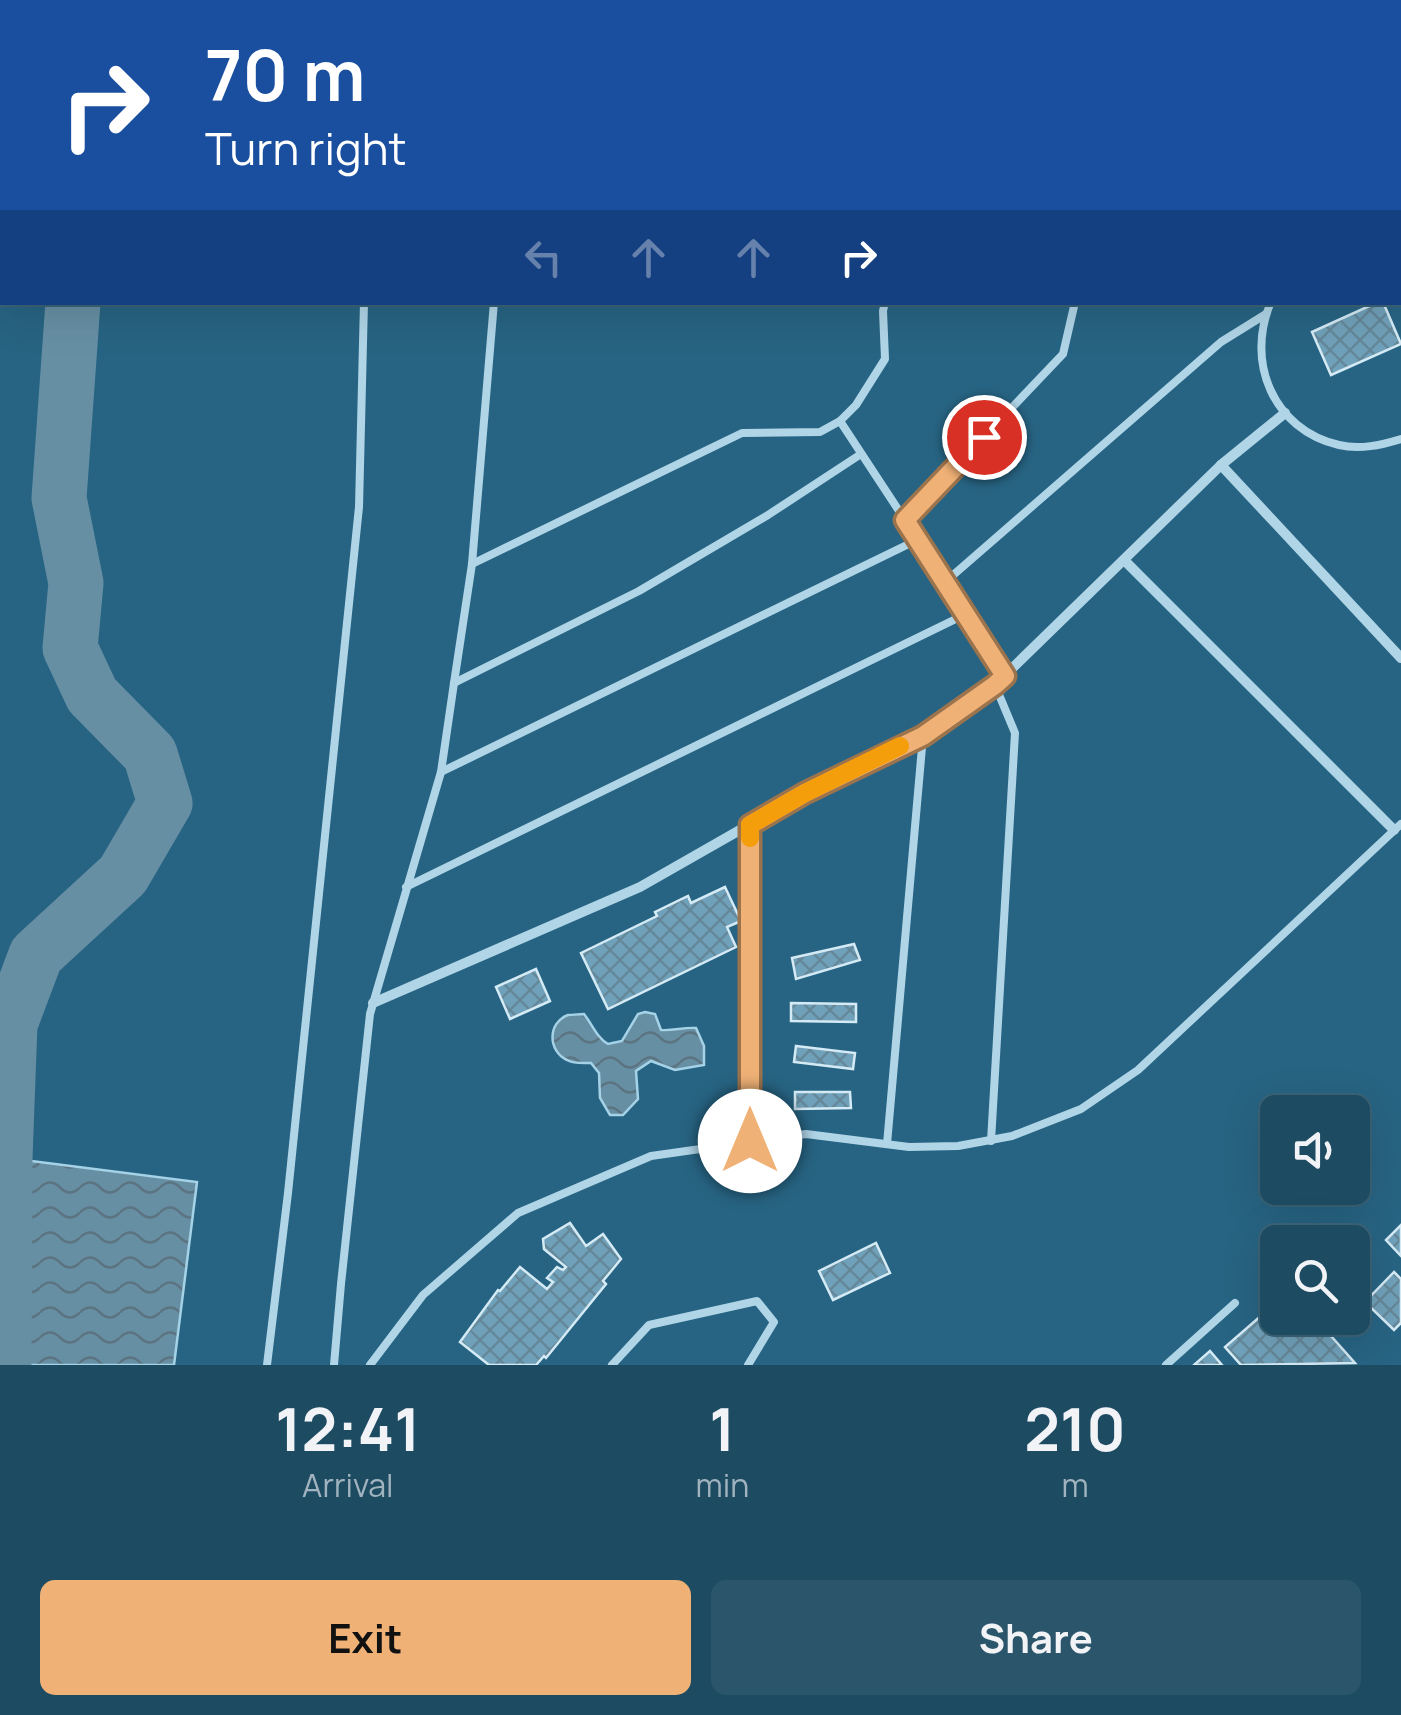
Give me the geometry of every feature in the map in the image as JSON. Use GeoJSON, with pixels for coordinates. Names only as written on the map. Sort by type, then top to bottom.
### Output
{"type":"FeatureCollection","features":[{"type":"Feature","properties":{"kind":"street"},"geometry":{"type":"LineString","coordinates":[[374,1002],[640,887],[805,793],[923,736],[995,685],[1221,465],[1285,413]]}},
{"type":"Feature","properties":{"kind":"street"},"geometry":{"type":"LineString","coordinates":[[1221,465],[1401,658]]}},
{"type":"Feature","properties":{"kind":"street"},"geometry":{"type":"LineString","coordinates":[[1124,560],[1398,827]]}},
{"type":"Feature","properties":{"kind":"street"},"geometry":{"type":"LineString","coordinates":[[750,825],[750,1141]]}},
{"type":"Feature","properties":{"kind":"lane"},"geometry":{"type":"LineString","coordinates":[[268,1365],[359,507],[364,305]]}},
{"type":"Feature","properties":{"kind":"lane"},"geometry":{"type":"LineString","coordinates":[[334,1365],[370,1014],[441,772],[472,564],[494,305]]}},
{"type":"Feature","properties":{"kind":"lane"},"geometry":{"type":"LineString","coordinates":[[472,564],[742,433],[820,432],[840,421],[856,405],[885,359],[884,305]]}},
{"type":"Feature","properties":{"kind":"lane"},"geometry":{"type":"LineString","coordinates":[[905,520],[1063,354],[1074,305]]}},
{"type":"Feature","properties":{"kind":"lane"},"geometry":{"type":"LineString","coordinates":[[1270,305],[1263,322],[1260,354],[1268,386],[1285,413],[1310,434],[1339,446],[1371,447],[1401,439]]}},
{"type":"Feature","properties":{"kind":"lane"},"geometry":{"type":"LineString","coordinates":[[944,583],[1221,342],[1266,314]]}},
{"type":"Feature","properties":{"kind":"lane"},"geometry":{"type":"LineString","coordinates":[[840,421],[1005,676]]}},
{"type":"Feature","properties":{"kind":"lane"},"geometry":{"type":"LineString","coordinates":[[454,683],[639,591],[768,515],[861,454]]}},
{"type":"Feature","properties":{"kind":"lane"},"geometry":{"type":"LineString","coordinates":[[441,772],[917,540]]}},
{"type":"Feature","properties":{"kind":"lane"},"geometry":{"type":"LineString","coordinates":[[406,886],[964,614]]}},
{"type":"Feature","properties":{"kind":"lane"},"geometry":{"type":"LineString","coordinates":[[991,1141],[1015,733],[995,685]]}},
{"type":"Feature","properties":{"kind":"lane"},"geometry":{"type":"LineString","coordinates":[[888,1144],[923,736]]}},
{"type":"Feature","properties":{"kind":"lane"},"geometry":{"type":"LineString","coordinates":[[370,1365],[422,1295],[518,1213],[650,1156],[806,1134],[909,1147],[958,1146],[1012,1136],[1064,1117],[1121,1083],[1398,827]]}},
{"type":"Feature","properties":{"kind":"lane"},"geometry":{"type":"LineString","coordinates":[[612,1365],[649,1325],[756,1301],[774,1322],[748,1365]]}},
{"type":"Feature","properties":{"kind":"lane"},"geometry":{"type":"LineString","coordinates":[[1166,1365],[1236,1303]]}},
{"type":"Feature","properties":{"kind":"water"},"geometry":{"type":"Polygon","coordinates":[[[584,1014],[608,1044],[622,1041],[638,1014],[655,1014],[661,1030],[696,1028],[704,1046],[704,1065],[675,1070],[651,1061],[636,1071],[638,1099],[623,1115],[610,1115],[600,1098],[599,1073],[591,1063],[572,1062],[561,1056],[553,1044],[553,1030],[568,1015],[584,1014]]]}},
{"type":"Feature","properties":{"kind":"water"},"geometry":{"type":"Polygon","coordinates":[[[0,1157],[197,1182],[174,1365],[0,1365],[0,1157]]]}},
{"type":"Feature","properties":{"kind":"building"},"geometry":{"type":"Polygon","coordinates":[[[1371,305],[1384,305],[1401,344],[1331,375],[1312,332],[1371,305]]]}},
{"type":"Feature","properties":{"kind":"building"},"geometry":{"type":"Polygon","coordinates":[[[725,887],[741,921],[727,927],[736,947],[608,1009],[581,953],[657,916],[655,912],[688,896],[691,903],[725,887]]]}},
{"type":"Feature","properties":{"kind":"building"},"geometry":{"type":"Polygon","coordinates":[[[854,944],[860,960],[796,979],[792,958],[854,944]]]}},
{"type":"Feature","properties":{"kind":"building"},"geometry":{"type":"Polygon","coordinates":[[[536,969],[550,1001],[510,1019],[496,987],[536,969]]]}},
{"type":"Feature","properties":{"kind":"building"},"geometry":{"type":"Polygon","coordinates":[[[791,1003],[856,1004],[856,1022],[791,1021],[791,1003]]]}},
{"type":"Feature","properties":{"kind":"building"},"geometry":{"type":"Polygon","coordinates":[[[796,1046],[855,1053],[853,1069],[794,1062],[796,1046]]]}},
{"type":"Feature","properties":{"kind":"building"},"geometry":{"type":"Polygon","coordinates":[[[795,1092],[850,1092],[851,1108],[795,1109],[795,1092]]]}},
{"type":"Feature","properties":{"kind":"building"},"geometry":{"type":"Polygon","coordinates":[[[570,1223],[586,1246],[603,1234],[621,1259],[603,1281],[606,1284],[546,1358],[536,1365],[489,1365],[460,1342],[520,1267],[547,1289],[553,1282],[547,1278],[557,1267],[566,1267],[544,1249],[543,1239],[570,1223]]]}},
{"type":"Feature","properties":{"kind":"building"},"geometry":{"type":"Polygon","coordinates":[[[1401,1225],[1401,1256],[1386,1240],[1401,1225]]]}},
{"type":"Feature","properties":{"kind":"building"},"geometry":{"type":"Polygon","coordinates":[[[876,1243],[890,1273],[833,1300],[819,1271],[876,1243]]]}},
{"type":"Feature","properties":{"kind":"building"},"geometry":{"type":"Polygon","coordinates":[[[1394,1272],[1401,1279],[1401,1323],[1394,1330],[1370,1307],[1370,1297],[1394,1272]]]}},
{"type":"Feature","properties":{"kind":"building"},"geometry":{"type":"Polygon","coordinates":[[[1260,1317],[1260,1335],[1330,1335],[1355,1363],[1241,1365],[1225,1347],[1260,1317]]]}},
{"type":"Feature","properties":{"kind":"building"},"geometry":{"type":"Polygon","coordinates":[[[1210,1351],[1222,1365],[1194,1365],[1210,1351]]]}},
{"type":"Feature","properties":{"kind":"waterway"},"geometry":{"type":"LineString","coordinates":[[4,1365],[10,1024],[36,955],[123,875],[165,803],[150,754],[92,695],[70,648],[76,583],[59,498],[73,305]]}},
{"type":"Feature","properties":{"kind":"slow traffic"},"geometry":{"type":"LineString","coordinates":[[750,838],[750,825],[900,746]]}},
{"type":"Feature","properties":{"kind":"route"},"geometry":{"type":"LineString","coordinates":[[750,1141],[750,825],[805,793],[923,736],[1005,676],[905,520],[984,437]]}}]}
